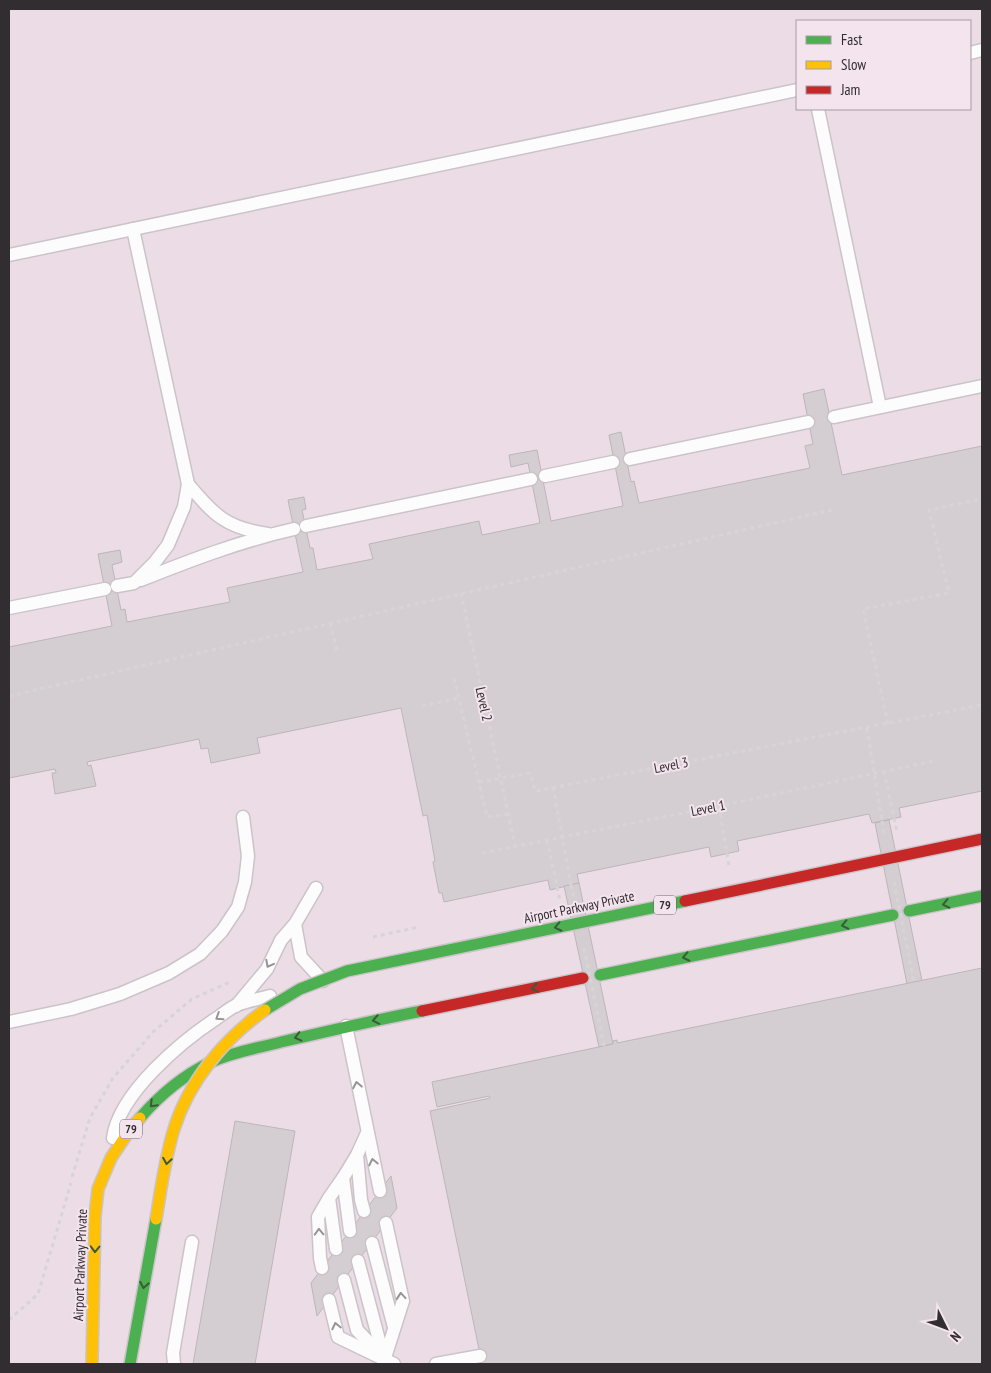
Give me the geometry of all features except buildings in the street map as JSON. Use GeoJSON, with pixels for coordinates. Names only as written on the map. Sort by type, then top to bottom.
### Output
{"type":"FeatureCollection","features":[{"type":"Feature","properties":{"kind":"highway","name":"Airport Parkway Private"},"geometry":{"type":"LineString","coordinates":[[130,1364],[169,1147],[178,1115],[194,1085],[216,1054],[264,1011],[294,991],[347,971],[982,839]]}},
{"type":"Feature","properties":{"kind":"highway"},"geometry":{"type":"LineString","coordinates":[[909,912],[982,896]]}},
{"type":"Feature","properties":{"kind":"highway"},"geometry":{"type":"LineString","coordinates":[[600,975],[893,915]]}},
{"type":"Feature","properties":{"kind":"highway","name":"Airport Parkway Private"},"geometry":{"type":"LineString","coordinates":[[92,1364],[95,1216],[98,1189],[111,1158],[131,1128],[154,1102],[181,1080],[211,1062],[241,1052],[346,1026],[583,978]]}},
{"type":"Feature","properties":{"kind":"lane"},"geometry":{"type":"LineString","coordinates":[[9,255],[796,90]]}},
{"type":"Feature","properties":{"kind":"lane"},"geometry":{"type":"LineString","coordinates":[[818,110],[880,407]]}},
{"type":"Feature","properties":{"kind":"lane"},"geometry":{"type":"LineString","coordinates":[[134,229],[188,484],[184,507],[168,545],[155,562],[134,583]]}},
{"type":"Feature","properties":{"kind":"lane"},"geometry":{"type":"LineString","coordinates":[[834,417],[982,386]]}},
{"type":"Feature","properties":{"kind":"lane"},"geometry":{"type":"LineString","coordinates":[[630,459],[808,422]]}},
{"type":"Feature","properties":{"kind":"lane"},"geometry":{"type":"LineString","coordinates":[[545,476],[613,462]]}},
{"type":"Feature","properties":{"kind":"lane"},"geometry":{"type":"LineString","coordinates":[[306,526],[531,479]]}},
{"type":"Feature","properties":{"kind":"lane"},"geometry":{"type":"LineString","coordinates":[[188,484],[210,510],[226,521],[254,532],[270,534]]}},
{"type":"Feature","properties":{"kind":"lane"},"geometry":{"type":"LineString","coordinates":[[9,608],[134,583],[192,560],[270,534],[294,529]]}},
{"type":"Feature","properties":{"kind":"lane"},"geometry":{"type":"LineString","coordinates":[[9,1022],[71,1010],[120,994],[169,973],[200,954],[222,931],[238,907],[246,882],[248,856],[243,817]]}},
{"type":"Feature","properties":{"kind":"lane"},"geometry":{"type":"LineString","coordinates":[[236,1006],[325,983],[566,935],[982,847]]}},
{"type":"Feature","properties":{"kind":"lane"},"geometry":{"type":"LineString","coordinates":[[111,1158],[114,1133],[123,1110],[144,1080],[177,1048],[205,1026],[236,1006],[267,969],[281,940],[295,924],[316,888]]}},
{"type":"Feature","properties":{"kind":"lane"},"geometry":{"type":"LineString","coordinates":[[295,924],[301,957],[325,983]]}},
{"type":"Feature","properties":{"kind":"lane"},"geometry":{"type":"LineString","coordinates":[[346,1026],[380,1191]]}},
{"type":"Feature","properties":{"kind":"lane"},"geometry":{"type":"LineString","coordinates":[[322,1268],[318,1217],[358,1155],[367,1133]]}},
{"type":"Feature","properties":{"kind":"lane"},"geometry":{"type":"LineString","coordinates":[[358,1155],[361,1200],[364,1212]]}},
{"type":"Feature","properties":{"kind":"lane"},"geometry":{"type":"LineString","coordinates":[[343,1178],[350,1231]]}},
{"type":"Feature","properties":{"kind":"lane"},"geometry":{"type":"LineString","coordinates":[[329,1198],[336,1249]]}},
{"type":"Feature","properties":{"kind":"lane"},"geometry":{"type":"LineString","coordinates":[[386,1223],[403,1300],[394,1327],[387,1362]]}},
{"type":"Feature","properties":{"kind":"lane"},"geometry":{"type":"LineString","coordinates":[[174,1364],[173,1353],[192,1242]]}},
{"type":"Feature","properties":{"kind":"lane"},"geometry":{"type":"LineString","coordinates":[[372,1242],[394,1327]]}},
{"type":"Feature","properties":{"kind":"lane"},"geometry":{"type":"LineString","coordinates":[[358,1261],[387,1362]]}},
{"type":"Feature","properties":{"kind":"lane"},"geometry":{"type":"LineString","coordinates":[[344,1280],[357,1330],[387,1362]]}},
{"type":"Feature","properties":{"kind":"lane"},"geometry":{"type":"LineString","coordinates":[[329,1300],[338,1337],[387,1362]]}},
{"type":"Feature","properties":{"kind":"lane"},"geometry":{"type":"LineString","coordinates":[[436,1364],[480,1356]]}},
{"type":"Feature","properties":{"kind":"path"},"geometry":{"type":"LineString","coordinates":[[888,724],[862,609],[950,594],[929,510],[982,499]]}},
{"type":"Feature","properties":{"kind":"path"},"geometry":{"type":"LineString","coordinates":[[9,696],[832,510]]}},
{"type":"Feature","properties":{"kind":"path","name":"Level 2"},"geometry":{"type":"LineString","coordinates":[[461,593],[515,846]]}},
{"type":"Feature","properties":{"kind":"path"},"geometry":{"type":"LineString","coordinates":[[330,623],[337,651]]}},
{"type":"Feature","properties":{"kind":"path"},"geometry":{"type":"LineString","coordinates":[[454,678],[487,818],[508,814]]}},
{"type":"Feature","properties":{"kind":"path"},"geometry":{"type":"LineString","coordinates":[[422,706],[459,698]]}},
{"type":"Feature","properties":{"kind":"path","name":"Level 3"},"geometry":{"type":"LineString","coordinates":[[479,782],[530,773],[535,791],[982,705]]}},
{"type":"Feature","properties":{"kind":"path"},"geometry":{"type":"LineString","coordinates":[[867,728],[885,840]]}},
{"type":"Feature","properties":{"kind":"path","name":"Level 1"},"geometry":{"type":"LineString","coordinates":[[482,853],[934,761]]}},
{"type":"Feature","properties":{"kind":"path"},"geometry":{"type":"LineString","coordinates":[[552,788],[575,904]]}},
{"type":"Feature","properties":{"kind":"path"},"geometry":{"type":"LineString","coordinates":[[893,878],[914,982]]}},
{"type":"Feature","properties":{"kind":"path"},"geometry":{"type":"LineString","coordinates":[[583,942],[604,1046]]}},
{"type":"Feature","properties":{"kind":"shaded area"},"geometry":{"type":"Polygon","coordinates":[[[9,9],[982,9],[982,1364],[9,1364],[9,9]]]}},
{"type":"Feature","properties":{"kind":"traffic: fast"},"geometry":{"type":"LineString","coordinates":[[909,911],[982,896]]}},
{"type":"Feature","properties":{"kind":"traffic: fast"},"geometry":{"type":"LineString","coordinates":[[265,1010],[300,989],[347,971],[685,901]]}},
{"type":"Feature","properties":{"kind":"traffic: fast"},"geometry":{"type":"LineString","coordinates":[[600,975],[893,915]]}},
{"type":"Feature","properties":{"kind":"traffic: fast"},"geometry":{"type":"LineString","coordinates":[[140,1118],[164,1094],[211,1062],[237,1053],[281,1042],[422,1011]]}},
{"type":"Feature","properties":{"kind":"traffic: fast"},"geometry":{"type":"LineString","coordinates":[[130,1364],[156,1219]]}},
{"type":"Feature","properties":{"kind":"traffic: slow"},"geometry":{"type":"LineString","coordinates":[[156,1219],[171,1140],[189,1094],[210,1062],[222,1048],[250,1021],[265,1010]]}},
{"type":"Feature","properties":{"kind":"traffic: slow"},"geometry":{"type":"LineString","coordinates":[[92,1364],[95,1216],[98,1189],[111,1158],[140,1118]]}},
{"type":"Feature","properties":{"kind":"traffic: jam"},"geometry":{"type":"LineString","coordinates":[[685,901],[982,839]]}},
{"type":"Feature","properties":{"kind":"traffic: jam"},"geometry":{"type":"LineString","coordinates":[[422,1011],[583,978]]}}]}
